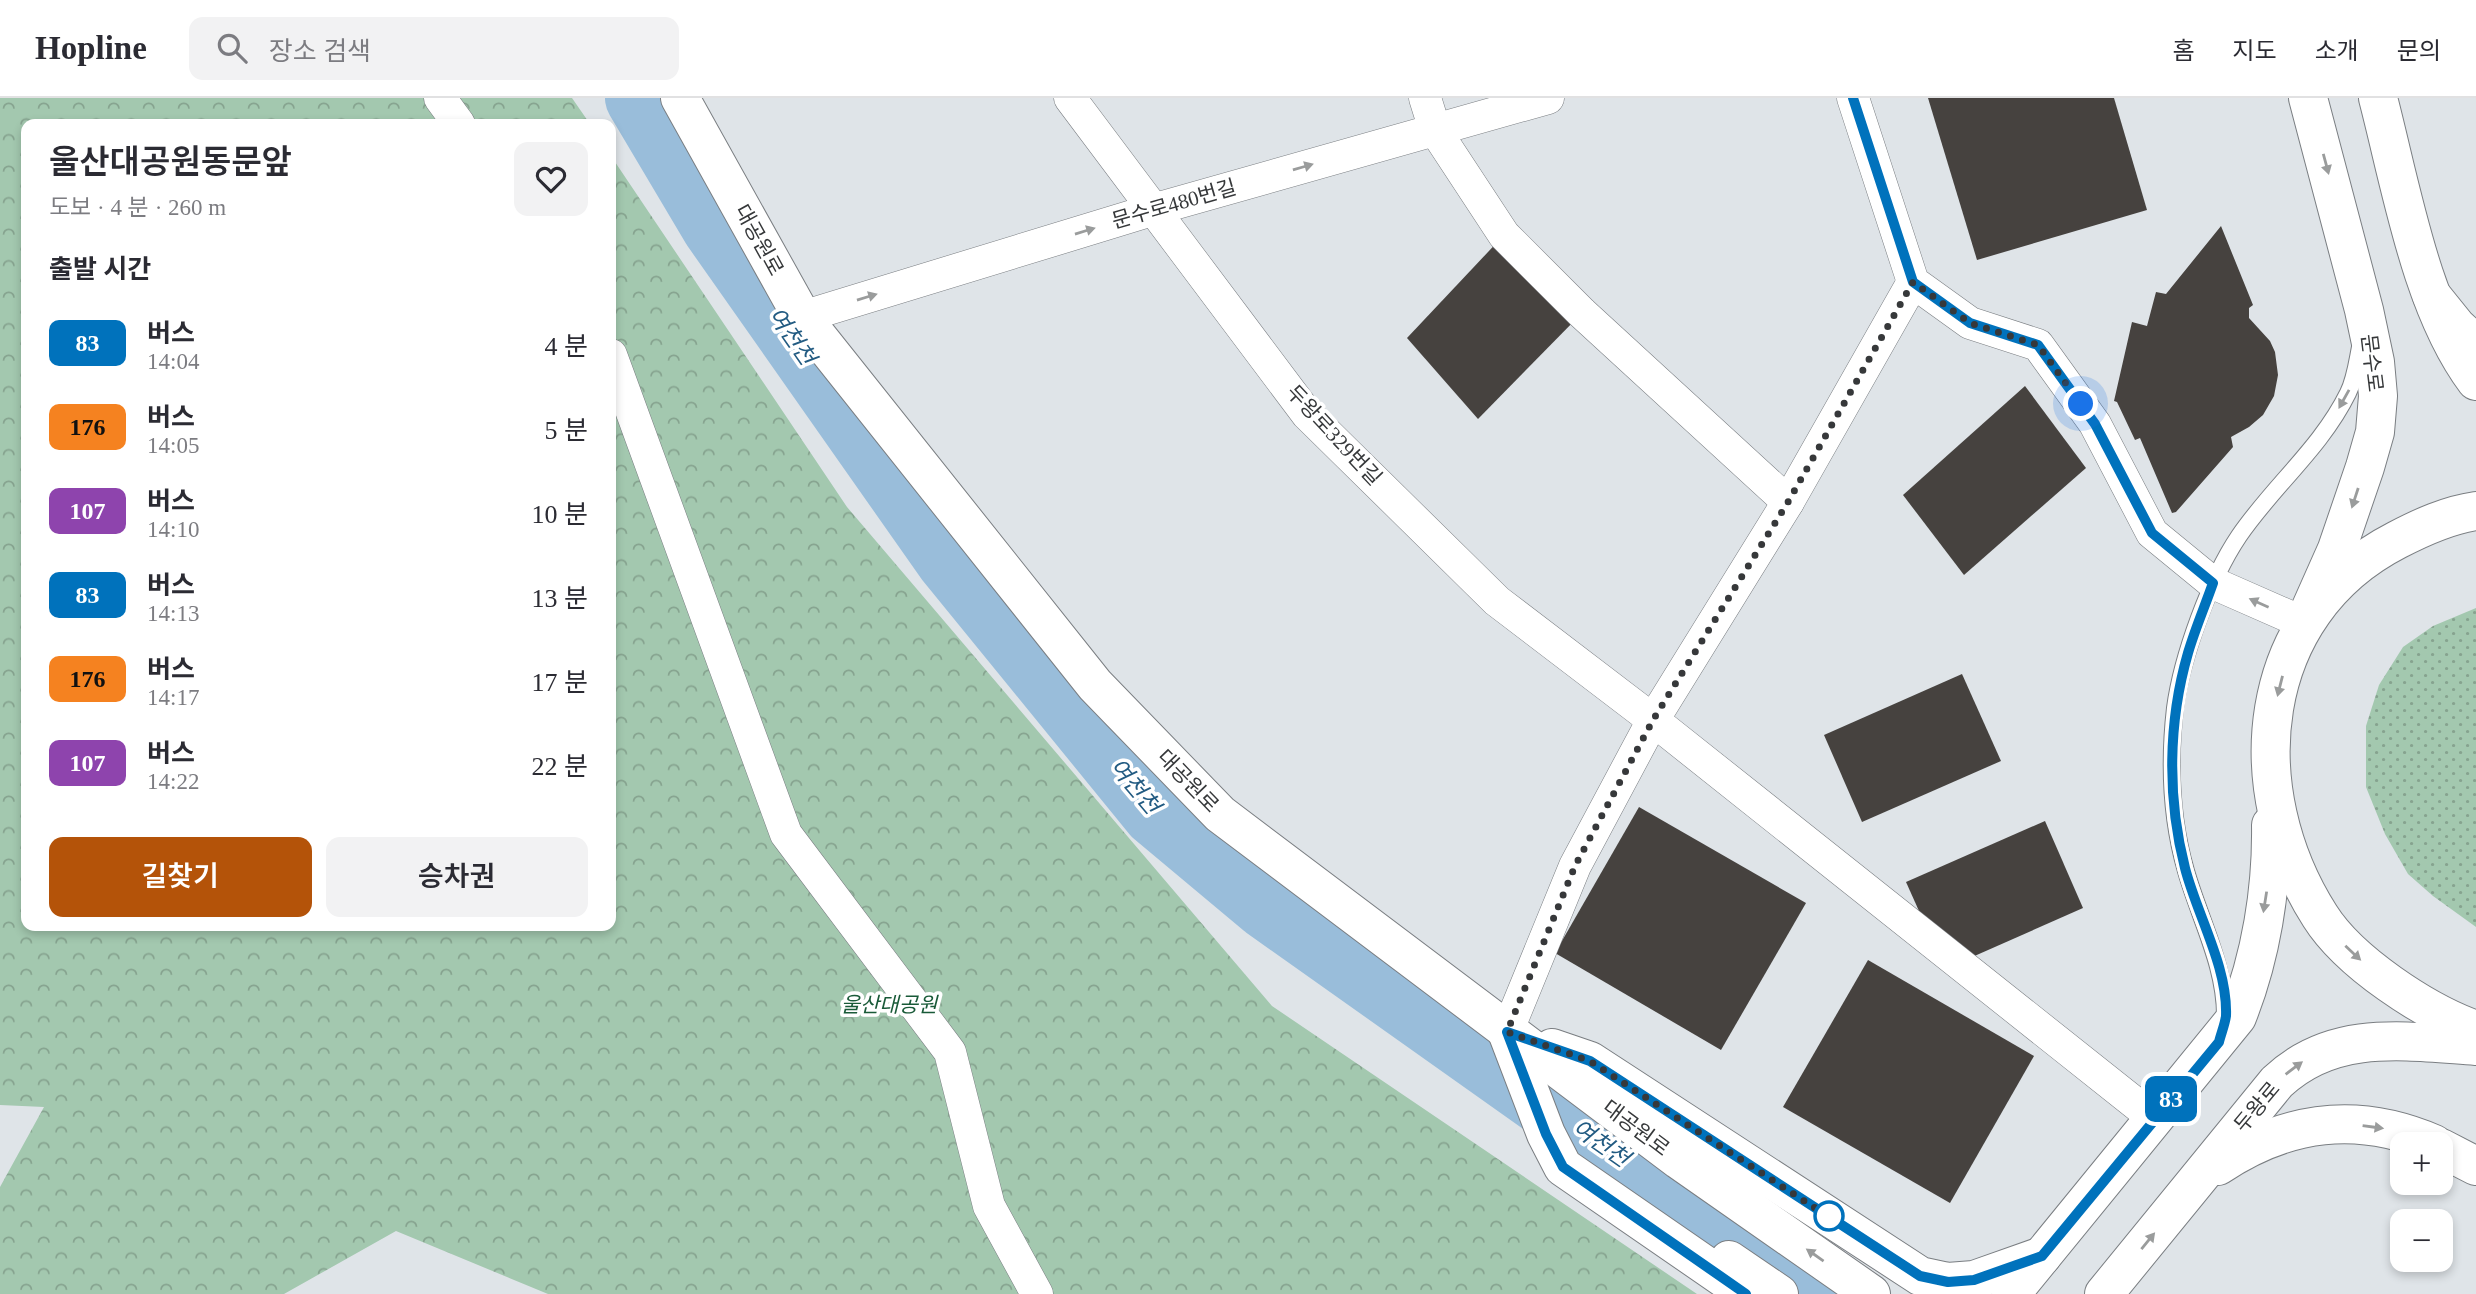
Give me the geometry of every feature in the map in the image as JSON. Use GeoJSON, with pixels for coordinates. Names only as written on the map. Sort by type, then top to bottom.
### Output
{"type":"FeatureCollection","features":[{"type":"Feature","properties":{"kind":"main road","name":"대공원로"},"geometry":{"type":"LineString","coordinates":[[680,98],[802,317],[1095,685],[1220,814],[1679,1160],[1871,1294]]}},
{"type":"Feature","properties":{"kind":"main road","name":"문수로"},"geometry":{"type":"LineString","coordinates":[[2304,623],[2337,549],[2375,432],[2378,396],[2375,362],[2364,310],[2308,98]]}},
{"type":"Feature","properties":{"kind":"main road"},"geometry":{"type":"LineString","coordinates":[[2378,98],[2432,296],[2451,339],[2476,381]]}},
{"type":"Feature","properties":{"kind":"main road"},"geometry":{"type":"LineString","coordinates":[[2432,296],[2457,327],[2476,344]]}},
{"type":"Feature","properties":{"kind":"main road"},"geometry":{"type":"LineString","coordinates":[[2011,1294],[2237,1017],[2249,986],[2268,883],[2271,733],[2278,691],[2289,653],[2304,623],[2325,595],[2354,566],[2383,547],[2422,527],[2464,513],[2476,512]]}},
{"type":"Feature","properties":{"kind":"main road"},"geometry":{"type":"LineString","coordinates":[[2271,785],[2281,833],[2297,876],[2321,918],[2353,954],[2475,1043]]}},
{"type":"Feature","properties":{"kind":"main road"},"geometry":{"type":"LineString","coordinates":[[1507,1032],[1546,1134],[1563,1167],[1746,1294]]}},
{"type":"Feature","properties":{"kind":"main road"},"geometry":{"type":"LineString","coordinates":[[1507,1032],[1590,1061],[1917,1285],[1974,1280],[2042,1256]]}},
{"type":"Feature","properties":{"kind":"main road","name":"두왕로"},"geometry":{"type":"LineString","coordinates":[[2105,1294],[2277,1082],[2294,1066],[2315,1054],[2342,1046],[2377,1042],[2475,1043]]}},
{"type":"Feature","properties":{"kind":"main road"},"geometry":{"type":"LineString","coordinates":[[2196,1181],[2237,1153],[2308,1127],[2343,1123],[2397,1132]]}},
{"type":"Feature","properties":{"kind":"main road"},"geometry":{"type":"LineString","coordinates":[[1546,1134],[1779,1294]]}},
{"type":"Feature","properties":{"kind":"main road"},"geometry":{"type":"LineString","coordinates":[[2453,1154],[2476,1166]]}},
{"type":"Feature","properties":{"kind":"street"},"geometry":{"type":"LineString","coordinates":[[440,98],[455,119]]}},
{"type":"Feature","properties":{"kind":"street","name":"두왕로329번길"},"geometry":{"type":"LineString","coordinates":[[1070,98],[1307,414],[1497,601],[1653,720],[2155,1119]]}},
{"type":"Feature","properties":{"kind":"street"},"geometry":{"type":"LineString","coordinates":[[1424,98],[1435,130],[1504,235],[1582,313],[1788,502]]}},
{"type":"Feature","properties":{"kind":"street","name":"문수로480번길"},"geometry":{"type":"LineString","coordinates":[[802,317],[1152,210],[1548,98]]}},
{"type":"Feature","properties":{"kind":"street"},"geometry":{"type":"LineString","coordinates":[[1853,98],[1913,282],[1970,323],[2038,345],[2095,424],[2152,533],[2213,583],[2304,623]]}},
{"type":"Feature","properties":{"kind":"street"},"geometry":{"type":"LineString","coordinates":[[1507,1032],[1575,866],[1653,720],[1788,502],[1913,282]]}},
{"type":"Feature","properties":{"kind":"street"},"geometry":{"type":"LineString","coordinates":[[616,369],[786,834],[950,1052],[989,1206],[1037,1294]]}},
{"type":"Feature","properties":{"kind":"lane"},"geometry":{"type":"LineString","coordinates":[[2219,1042],[2226,1017],[2223,989],[2215,956],[2185,868],[2176,820],[2172,770],[2175,707],[2188,652],[2213,583],[2239,536],[2314,447],[2348,392],[2356,368],[2364,310]]}},
{"type":"Feature","properties":{"kind":"green space","name":"울산대공원"},"geometry":{"type":"Polygon","coordinates":[[[0,98],[572,98],[587,119],[21,119],[21,931],[616,931],[616,163],[847,507],[1272,1006],[1697,1294],[548,1294],[396,1231],[284,1294],[0,1294],[0,1187],[44,1107],[0,1105],[0,98]]]}},
{"type":"Feature","properties":{"kind":"green space"},"geometry":{"type":"Polygon","coordinates":[[[2476,608],[2476,927],[2408,874],[2385,834],[2366,787],[2366,726],[2379,685],[2403,647],[2433,626],[2476,608]]]}},
{"type":"Feature","properties":{"kind":"building"},"geometry":{"type":"Polygon","coordinates":[[[1928,98],[2114,98],[2147,210],[1977,260],[1928,98]]]}},
{"type":"Feature","properties":{"kind":"building"},"geometry":{"type":"Polygon","coordinates":[[[2221,226],[2253,305],[2249,308],[2249,318],[2270,341],[2275,352],[2278,375],[2274,396],[2263,415],[2231,437],[2233,447],[2176,512],[2172,513],[2140,438],[2135,440],[2117,402],[2114,401],[2132,322],[2147,326],[2156,292],[2166,294],[2221,226]]]}},
{"type":"Feature","properties":{"kind":"building"},"geometry":{"type":"Polygon","coordinates":[[[1504,235],[1582,313],[1478,419],[1407,338],[1504,235]]]}},
{"type":"Feature","properties":{"kind":"building"},"geometry":{"type":"Polygon","coordinates":[[[2025,386],[2086,468],[1964,575],[1903,495],[2025,386]]]}},
{"type":"Feature","properties":{"kind":"building"},"geometry":{"type":"Polygon","coordinates":[[[1962,674],[2001,761],[1862,822],[1824,735],[1962,674]]]}},
{"type":"Feature","properties":{"kind":"building"},"geometry":{"type":"Polygon","coordinates":[[[1639,807],[1806,903],[1721,1050],[1555,953],[1639,807]]]}},
{"type":"Feature","properties":{"kind":"building"},"geometry":{"type":"Polygon","coordinates":[[[2045,821],[2083,908],[1945,969],[1906,882],[2045,821]]]}},
{"type":"Feature","properties":{"kind":"building"},"geometry":{"type":"Polygon","coordinates":[[[1868,960],[2034,1056],[1950,1203],[1783,1107],[1868,960]]]}},
{"type":"Feature","properties":{"kind":"waterway","name":"여천천"},"geometry":{"type":"LineString","coordinates":[[639,98],[715,226],[949,559],[1156,813],[1266,905],[1815,1294]]}},
{"type":"Feature","properties":{"kind":"bus line","name":"83"},"geometry":{"type":"LineString","coordinates":[[1746,1294],[1563,1167],[1546,1134],[1507,1032],[1590,1061],[1920,1276],[1948,1282],[1974,1280],[2042,1256],[2219,1042],[2226,1017],[2215,956],[2185,868],[2176,820],[2172,770],[2175,707],[2188,652],[2213,583],[2152,533],[2095,424],[2038,345],[1970,323],[1913,282],[1853,98]]}},
{"type":"Feature","properties":{"kind":"route"},"geometry":{"type":"LineString","coordinates":[[1829,1216],[1832,1219],[1590,1061],[1507,1032],[1575,866],[1653,720],[1788,502],[1913,282],[1970,323],[2038,345],[2081,404]]}}]}
